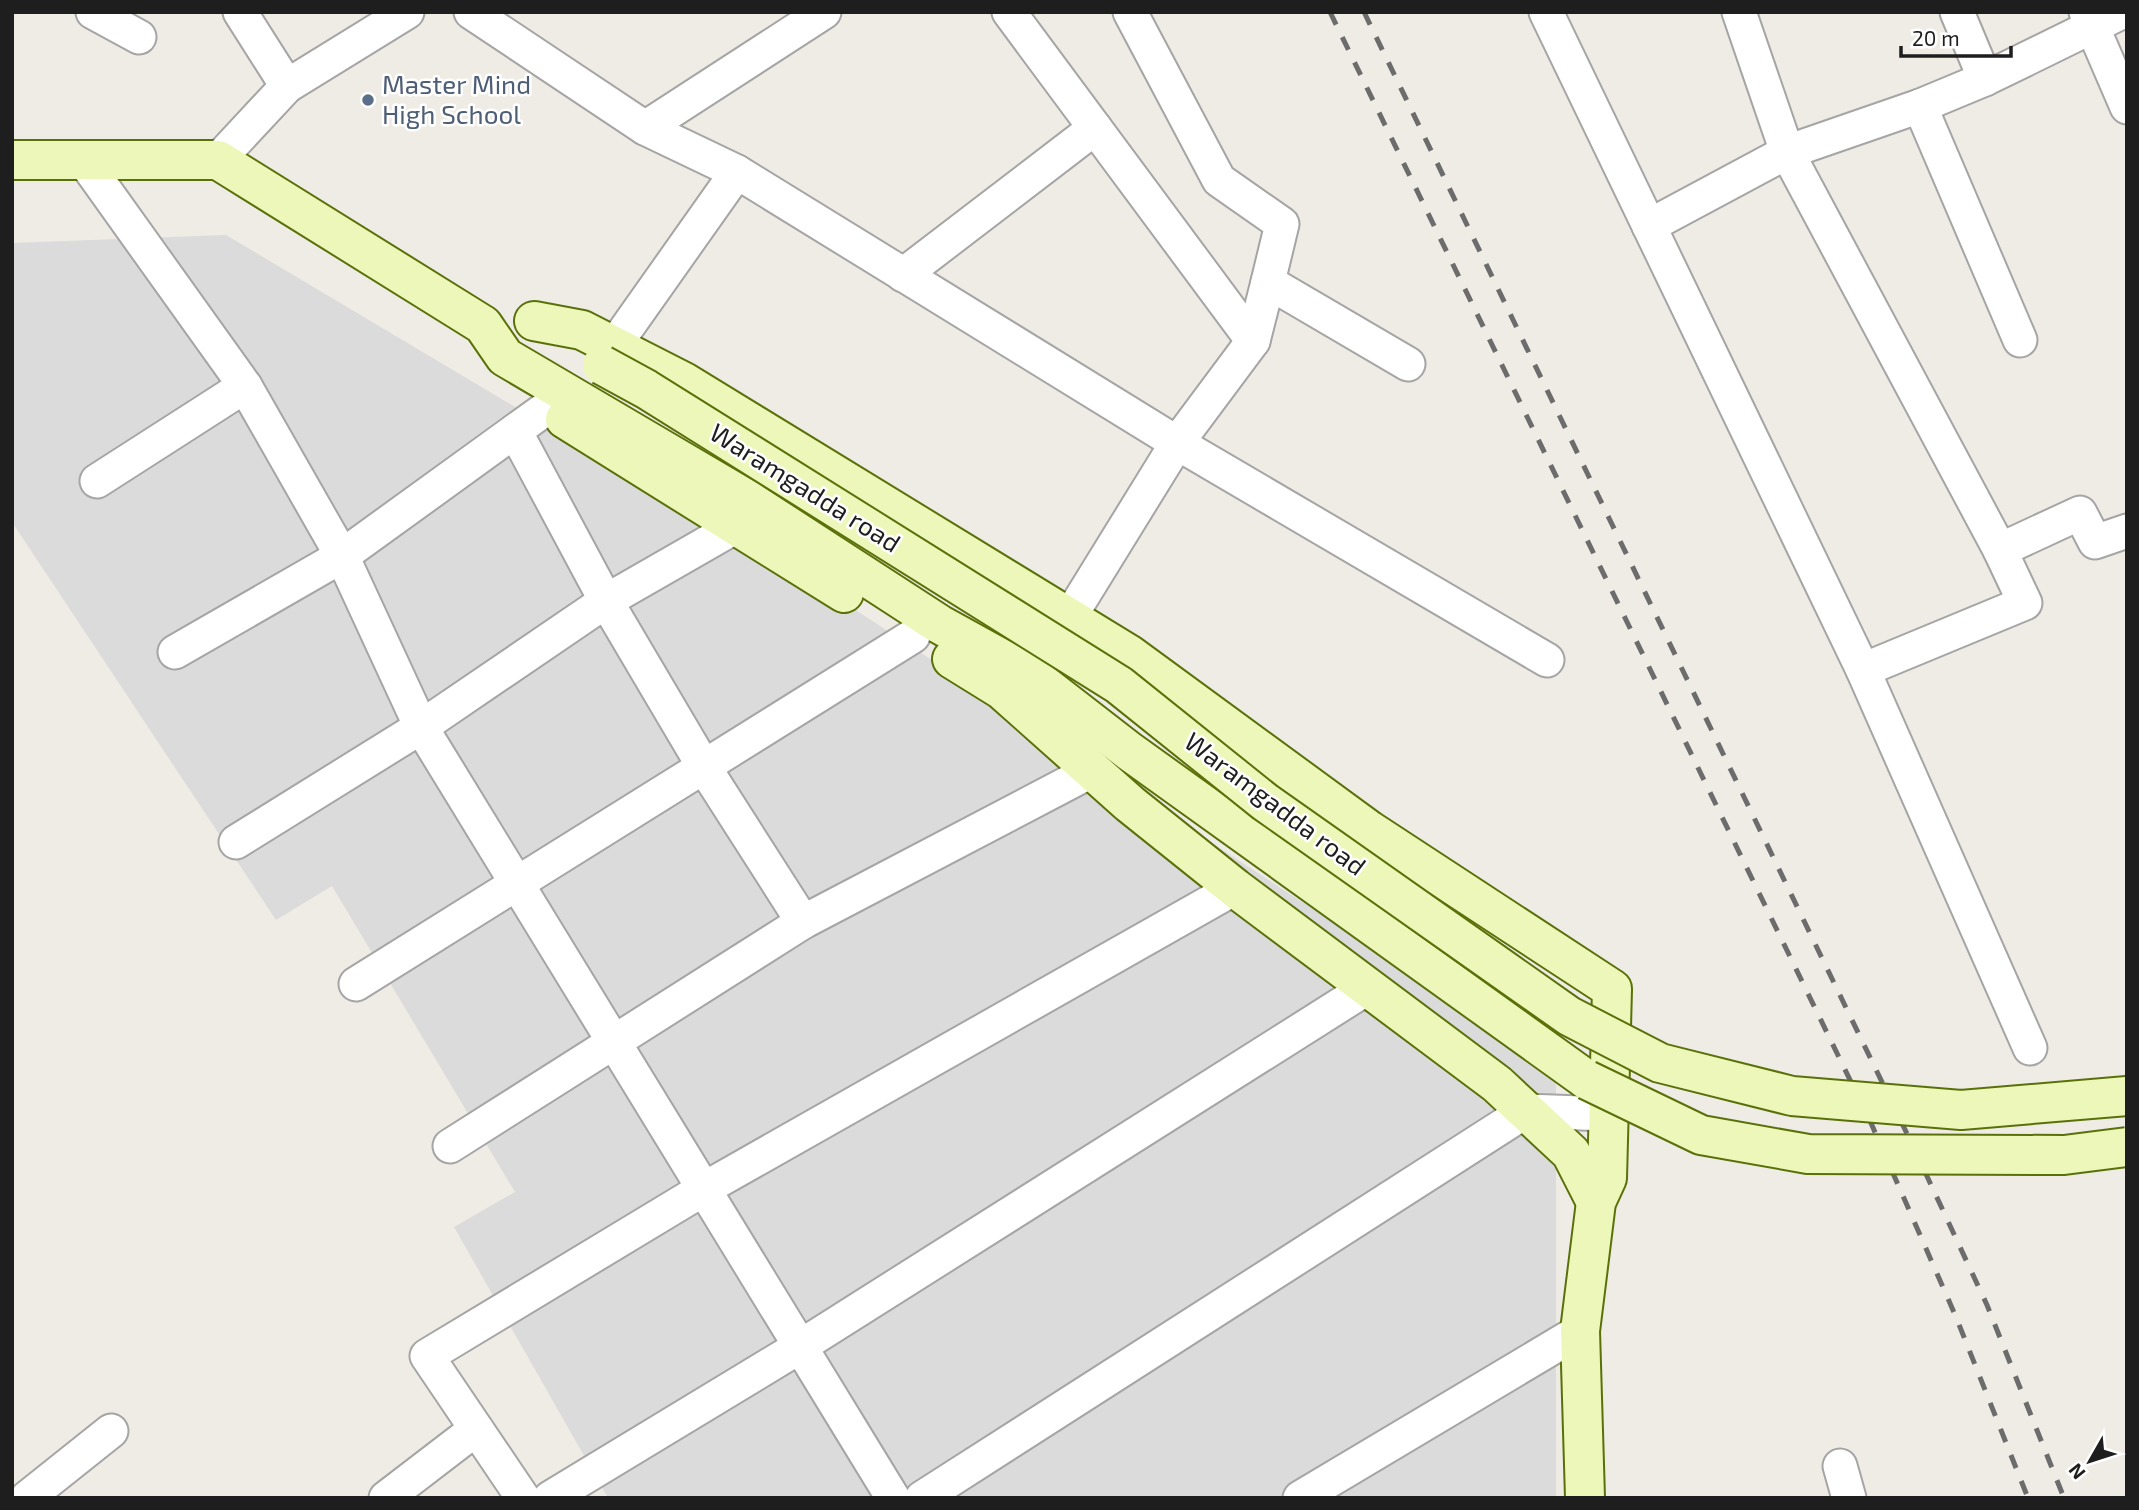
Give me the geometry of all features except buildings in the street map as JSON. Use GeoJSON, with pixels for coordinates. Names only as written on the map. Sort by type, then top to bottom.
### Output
{"type":"FeatureCollection","features":[{"type":"Feature","properties":{"kind":"street"},"geometry":{"type":"LineString","coordinates":[[93,12],[139,37]]}},
{"type":"Feature","properties":{"kind":"street"},"geometry":{"type":"LineString","coordinates":[[240,12],[287,86]]}},
{"type":"Feature","properties":{"kind":"street"},"geometry":{"type":"LineString","coordinates":[[218,160],[287,86],[407,12]]}},
{"type":"Feature","properties":{"kind":"street"},"geometry":{"type":"LineString","coordinates":[[471,12],[645,128],[737,172],[1177,443],[1547,660]]}},
{"type":"Feature","properties":{"kind":"street"},"geometry":{"type":"LineString","coordinates":[[1009,12],[1253,341]]}},
{"type":"Feature","properties":{"kind":"street"},"geometry":{"type":"LineString","coordinates":[[1069,618],[1177,443],[1253,341],[1282,224],[1219,180],[1129,12]]}},
{"type":"Feature","properties":{"kind":"street"},"geometry":{"type":"LineString","coordinates":[[1546,12],[1863,670],[2030,1048]]}},
{"type":"Feature","properties":{"kind":"street"},"geometry":{"type":"LineString","coordinates":[[1739,12],[1787,152],[2000,550],[2025,603],[1863,670]]}},
{"type":"Feature","properties":{"kind":"street"},"geometry":{"type":"LineString","coordinates":[[1957,12],[1985,79]]}},
{"type":"Feature","properties":{"kind":"street"},"geometry":{"type":"LineString","coordinates":[[645,128],[820,13]]}},
{"type":"Feature","properties":{"kind":"street"},"geometry":{"type":"LineString","coordinates":[[1649,226],[1787,152],[1920,106],[1985,79],[2100,17],[2127,107]]}},
{"type":"Feature","properties":{"kind":"street"},"geometry":{"type":"LineString","coordinates":[[1920,106],[2020,340]]}},
{"type":"Feature","properties":{"kind":"street"},"geometry":{"type":"LineString","coordinates":[[903,275],[1095,128]]}},
{"type":"Feature","properties":{"kind":"street"},"geometry":{"type":"LineString","coordinates":[[82,158],[245,386],[342,556],[421,727],[893,1498]]}},
{"type":"Feature","properties":{"kind":"street"},"geometry":{"type":"LineString","coordinates":[[12,160],[218,160],[483,325],[505,357],[548,407],[616,454],[1002,690],[1093,770],[1236,888],[1497,1084],[1571,1153],[1596,1202]]}},
{"type":"Feature","properties":{"kind":"street"},"geometry":{"type":"LineString","coordinates":[[737,172],[608,355],[684,382],[1130,655],[1368,830],[1612,989],[1607,1178],[1596,1202],[1580,1331],[1586,1498]]}},
{"type":"Feature","properties":{"kind":"street"},"geometry":{"type":"LineString","coordinates":[[1268,282],[1408,364]]}},
{"type":"Feature","properties":{"kind":"street","name":"Waramgadda road"},"geometry":{"type":"LineString","coordinates":[[483,325],[534,321],[608,355],[669,403],[1119,685],[1265,802],[1557,1008],[1660,1063],[1792,1096],[1961,1110],[2127,1096]]}},
{"type":"Feature","properties":{"kind":"street"},"geometry":{"type":"LineString","coordinates":[[505,357],[748,500],[939,624],[1031,675],[1129,751],[1587,1080],[1701,1135],[1808,1154],[2064,1155],[2127,1147]]}},
{"type":"Feature","properties":{"kind":"street"},"geometry":{"type":"LineString","coordinates":[[97,481],[245,386]]}},
{"type":"Feature","properties":{"kind":"street"},"geometry":{"type":"LineString","coordinates":[[174,652],[342,556],[548,407]]}},
{"type":"Feature","properties":{"kind":"street"},"geometry":{"type":"LineString","coordinates":[[515,432],[606,601],[704,767],[803,922]]}},
{"type":"Feature","properties":{"kind":"street"},"geometry":{"type":"LineString","coordinates":[[2000,550],[2080,513],[2095,542],[2127,531]]}},
{"type":"Feature","properties":{"kind":"street"},"geometry":{"type":"LineString","coordinates":[[236,842],[421,727],[606,601],[735,527]]}},
{"type":"Feature","properties":{"kind":"street"},"geometry":{"type":"LineString","coordinates":[[356,984],[913,635]]}},
{"type":"Feature","properties":{"kind":"street"},"geometry":{"type":"LineString","coordinates":[[450,1146],[803,922],[1093,770]]}},
{"type":"Feature","properties":{"kind":"street"},"geometry":{"type":"LineString","coordinates":[[523,1498],[427,1356],[702,1190],[1236,888]]}},
{"type":"Feature","properties":{"kind":"street"},"geometry":{"type":"LineString","coordinates":[[550,1498],[802,1346],[1367,988]]}},
{"type":"Feature","properties":{"kind":"street"},"geometry":{"type":"LineString","coordinates":[[922,1498],[1526,1111],[1608,1114]]}},
{"type":"Feature","properties":{"kind":"street"},"geometry":{"type":"LineString","coordinates":[[1300,1498],[1580,1331]]}},
{"type":"Feature","properties":{"kind":"street"},"geometry":{"type":"LineString","coordinates":[[386,1498],[476,1429]]}},
{"type":"Feature","properties":{"kind":"street"},"geometry":{"type":"LineString","coordinates":[[27,1498],[111,1431]]}},
{"type":"Feature","properties":{"kind":"street"},"geometry":{"type":"LineString","coordinates":[[1840,1466],[1849,1498]]}},
{"type":"Feature","properties":{"kind":"shaded area"},"geometry":{"type":"Polygon","coordinates":[[[226,235],[848,605],[1556,1068],[1556,1498],[608,1498],[454,1227],[515,1192],[332,886],[276,920],[12,522],[12,243],[226,235]]]}},
{"type":"Feature","properties":{"kind":"railway"},"geometry":{"type":"LineString","coordinates":[[1330,12],[1871,1123],[1956,1317],[2028,1498]]}},
{"type":"Feature","properties":{"kind":"railway"},"geometry":{"type":"LineString","coordinates":[[1364,12],[1912,1144],[1987,1305],[2064,1498]]}},
{"type":"Feature","properties":{"kind":"place","name":"Master Mind High School"},"geometry":{"type":"Point","coordinates":[368,100]}}]}
